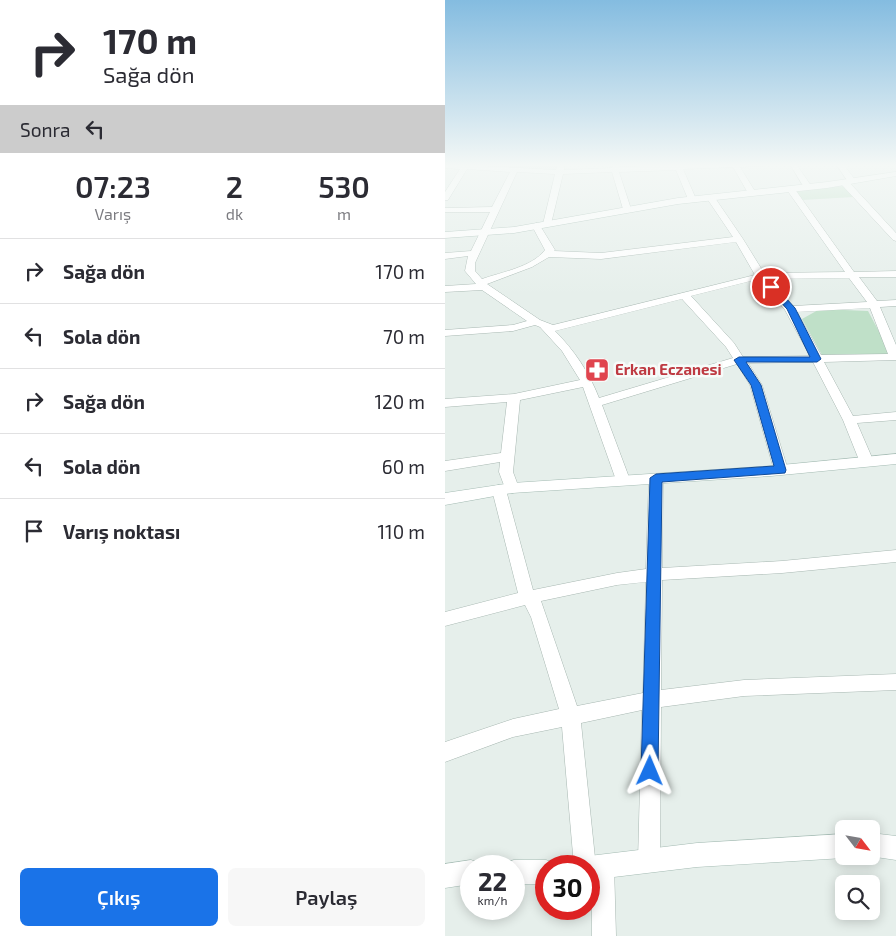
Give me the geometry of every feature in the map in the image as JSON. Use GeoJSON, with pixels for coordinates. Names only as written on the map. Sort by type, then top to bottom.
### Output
{"type":"FeatureCollection","features":[{"type":"Feature","properties":{"kind":"street"},"geometry":{"type":"LineString","coordinates":[[547,224],[551,208]]}},
{"type":"Feature","properties":{"kind":"street"},"geometry":{"type":"LineString","coordinates":[[445,235],[484,234],[636,208]]}},
{"type":"Feature","properties":{"kind":"street"},"geometry":{"type":"LineString","coordinates":[[717,208],[761,276],[791,308],[849,420],[866,460]]}},
{"type":"Feature","properties":{"kind":"street"},"geometry":{"type":"LineString","coordinates":[[595,404],[739,360],[896,357],[874,304],[804,208]]}},
{"type":"Feature","properties":{"kind":"street"},"geometry":{"type":"LineString","coordinates":[[870,208],[896,238]]}},
{"type":"Feature","properties":{"kind":"street"},"geometry":{"type":"LineString","coordinates":[[445,210],[495,209],[474,253],[470,263],[470,271],[482,285],[541,324],[567,349],[587,382],[623,480]]}},
{"type":"Feature","properties":{"kind":"street"},"geometry":{"type":"LineString","coordinates":[[536,226],[550,250],[548,254]]}},
{"type":"Feature","properties":{"kind":"street"},"geometry":{"type":"LineString","coordinates":[[445,288],[482,285],[548,254],[601,256],[739,239]]}},
{"type":"Feature","properties":{"kind":"street"},"geometry":{"type":"LineString","coordinates":[[445,256],[474,253]]}},
{"type":"Feature","properties":{"kind":"street"},"geometry":{"type":"LineString","coordinates":[[445,333],[541,324],[552,328],[761,276],[896,274]]}},
{"type":"Feature","properties":{"kind":"street"},"geometry":{"type":"LineString","coordinates":[[684,295],[729,345],[756,385],[781,470]]}},
{"type":"Feature","properties":{"kind":"street"},"geometry":{"type":"LineString","coordinates":[[791,308],[896,303]]}},
{"type":"Feature","properties":{"kind":"street"},"geometry":{"type":"LineString","coordinates":[[445,403],[514,398],[587,382]]}},
{"type":"Feature","properties":{"kind":"street"},"geometry":{"type":"LineString","coordinates":[[514,398],[506,457],[506,489],[527,598],[534,604],[539,617],[571,716],[590,855]]}},
{"type":"Feature","properties":{"kind":"street"},"geometry":{"type":"LineString","coordinates":[[849,420],[896,416]]}},
{"type":"Feature","properties":{"kind":"street"},"geometry":{"type":"LineString","coordinates":[[445,466],[506,457]]}},
{"type":"Feature","properties":{"kind":"street"},"geometry":{"type":"LineString","coordinates":[[445,499],[506,489],[781,470],[866,460],[895,461]]}},
{"type":"Feature","properties":{"kind":"street"},"geometry":{"type":"LineString","coordinates":[[649,861],[650,700],[656,478]]}},
{"type":"Feature","properties":{"kind":"street"},"geometry":{"type":"LineString","coordinates":[[445,619],[527,598],[617,579],[896,556]]}},
{"type":"Feature","properties":{"kind":"street"},"geometry":{"type":"LineString","coordinates":[[445,752],[513,728],[650,700],[744,688],[896,682]]}},
{"type":"Feature","properties":{"kind":"street"},"geometry":{"type":"LineString","coordinates":[[600,866],[697,855],[835,847]]}},
{"type":"Feature","properties":{"kind":"street"},"geometry":{"type":"LineString","coordinates":[[445,876],[460,874]]}},
{"type":"Feature","properties":{"kind":"street"},"geometry":{"type":"LineString","coordinates":[[600,913],[604,936]]}},
{"type":"Feature","properties":{"kind":"green space"},"geometry":{"type":"Polygon","coordinates":[[[820,309],[868,311],[891,354],[822,355],[802,319],[820,309]]]}},
{"type":"Feature","properties":{"kind":"place","name":"Erkan Eczanesi"},"geometry":{"type":"Point","coordinates":[597,370]}},
{"type":"Feature","properties":{"kind":"route"},"geometry":{"type":"LineString","coordinates":[[650,771],[656,478],[781,470],[756,385],[739,360],[817,359],[791,308],[771,287]]}}]}
